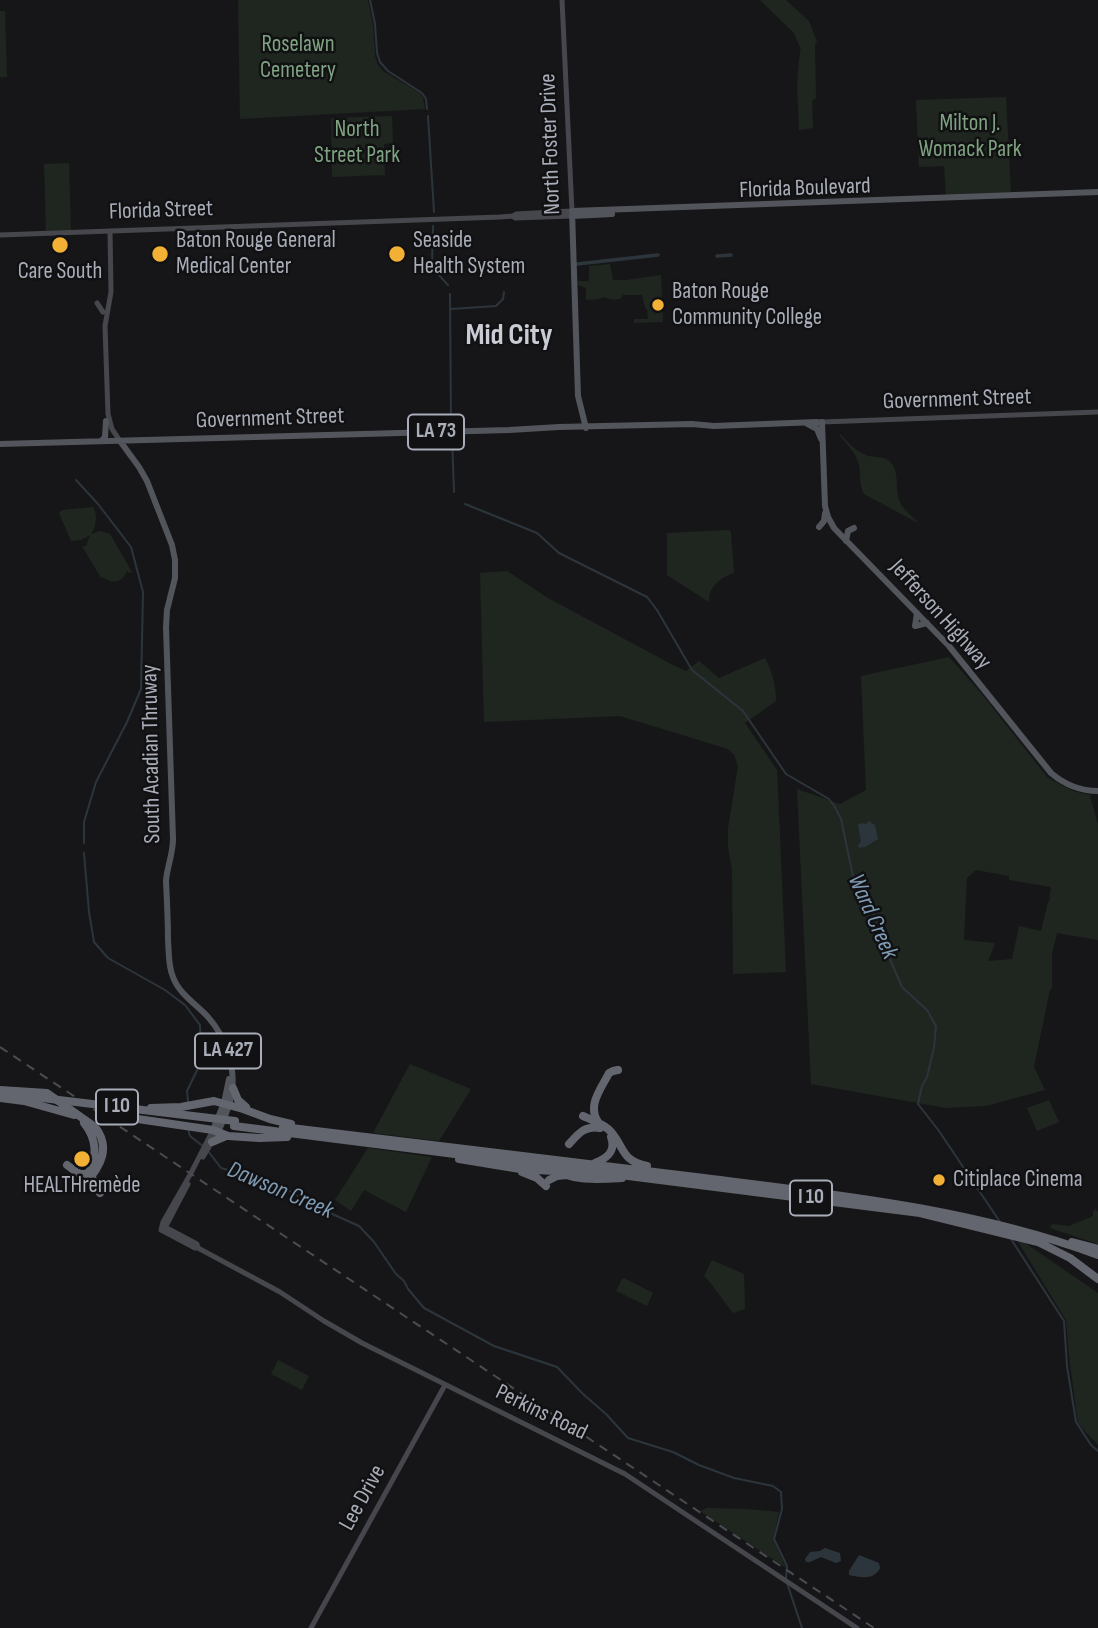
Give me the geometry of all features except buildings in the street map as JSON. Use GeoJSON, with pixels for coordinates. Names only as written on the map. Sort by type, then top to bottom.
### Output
{"type":"FeatureCollection","features":[{"type":"Feature","properties":{"kind":"highway"},"geometry":{"type":"LineString","coordinates":[[586,1166],[607,1158],[612,1149],[611,1136],[594,1116],[593,1106],[609,1073],[618,1070]]}},
{"type":"Feature","properties":{"kind":"highway"},"geometry":{"type":"LineString","coordinates":[[222,1103],[230,1091],[254,1113]]}},
{"type":"Feature","properties":{"kind":"highway"},"geometry":{"type":"LineString","coordinates":[[0,1094],[44,1092],[88,1121],[100,1133],[103,1156],[101,1163],[84,1182]]}},
{"type":"Feature","properties":{"kind":"highway","name":"I 10"},"geometry":{"type":"LineString","coordinates":[[0,1094],[24,1101],[234,1124]]}},
{"type":"Feature","properties":{"kind":"highway","name":"I 10"},"geometry":{"type":"LineString","coordinates":[[0,1094],[888,1201],[1027,1232],[1098,1254]]}},
{"type":"Feature","properties":{"kind":"highway"},"geometry":{"type":"LineString","coordinates":[[24,1101],[70,1114],[88,1128],[95,1145],[91,1174],[93,1184],[100,1193]]}},
{"type":"Feature","properties":{"kind":"highway"},"geometry":{"type":"LineString","coordinates":[[96,1105],[162,1108],[222,1103],[275,1121],[315,1128],[316,1134],[213,1138],[197,1128],[131,1118],[111,1112]]}},
{"type":"Feature","properties":{"kind":"highway"},"geometry":{"type":"LineString","coordinates":[[583,1117],[612,1132],[627,1156],[641,1165],[898,1199],[1014,1224],[1083,1243],[1098,1254]]}},
{"type":"Feature","properties":{"kind":"highway"},"geometry":{"type":"LineString","coordinates":[[569,1144],[583,1129],[600,1126]]}},
{"type":"Feature","properties":{"kind":"highway","name":"I 10"},"geometry":{"type":"LineString","coordinates":[[316,1134],[401,1147],[514,1158]]}},
{"type":"Feature","properties":{"kind":"highway"},"geometry":{"type":"LineString","coordinates":[[401,1147],[502,1167],[548,1183],[559,1176],[568,1175]]}},
{"type":"Feature","properties":{"kind":"highway"},"geometry":{"type":"LineString","coordinates":[[67,1165],[81,1174],[91,1174]]}},
{"type":"Feature","properties":{"kind":"highway","name":"I 10"},"geometry":{"type":"LineString","coordinates":[[586,1166],[649,1178],[920,1213],[972,1224],[1038,1242],[1070,1258],[1098,1279]]}},
{"type":"Feature","properties":{"kind":"highway"},"geometry":{"type":"LineString","coordinates":[[502,1167],[555,1169],[568,1175],[594,1179],[649,1178]]}},
{"type":"Feature","properties":{"kind":"main road","name":"North Foster Drive"},"geometry":{"type":"LineString","coordinates":[[562,0],[578,396],[586,428]]}},
{"type":"Feature","properties":{"kind":"main road","name":"Florida Boulevard"},"geometry":{"type":"LineString","coordinates":[[323,223],[516,218],[1098,194]]}},
{"type":"Feature","properties":{"kind":"main road","name":"Florida Street"},"geometry":{"type":"LineString","coordinates":[[0,235],[323,223]]}},
{"type":"Feature","properties":{"kind":"main road"},"geometry":{"type":"LineString","coordinates":[[108,231],[110,301]]}},
{"type":"Feature","properties":{"kind":"main road","name":"South Acadian Thruway"},"geometry":{"type":"LineString","coordinates":[[110,301],[103,313],[106,421],[109,432],[131,455],[147,481],[174,552],[175,575],[166,626],[173,839],[166,880],[169,963],[172,976],[180,989],[209,1018],[221,1036],[229,1058],[230,1091],[222,1103],[213,1138],[167,1224],[162,1228]]}},
{"type":"Feature","properties":{"kind":"main road","name":"South Acadian Thruway"},"geometry":{"type":"LineString","coordinates":[[110,301],[106,326],[108,414],[111,427],[142,480],[172,559],[172,579],[163,618],[169,841],[163,876],[166,965],[176,989],[212,1027],[222,1045],[229,1068],[230,1091]]}},
{"type":"Feature","properties":{"kind":"main road"},"geometry":{"type":"LineString","coordinates":[[97,303],[103,313]]}},
{"type":"Feature","properties":{"kind":"main road","name":"Government Street"},"geometry":{"type":"LineString","coordinates":[[541,429],[1098,412]]}},
{"type":"Feature","properties":{"kind":"main road"},"geometry":{"type":"LineString","coordinates":[[574,426],[583,416]]}},
{"type":"Feature","properties":{"kind":"main road"},"geometry":{"type":"LineString","coordinates":[[102,441],[105,437],[106,421]]}},
{"type":"Feature","properties":{"kind":"main road"},"geometry":{"type":"LineString","coordinates":[[819,422],[823,440],[826,511],[824,522],[819,527]]}},
{"type":"Feature","properties":{"kind":"main road"},"geometry":{"type":"LineString","coordinates":[[803,423],[817,429],[823,440]]}},
{"type":"Feature","properties":{"kind":"main road"},"geometry":{"type":"LineString","coordinates":[[674,427],[683,425]]}},
{"type":"Feature","properties":{"kind":"main road","name":"Government Street"},"geometry":{"type":"LineString","coordinates":[[0,444],[574,426],[694,426]]}},
{"type":"Feature","properties":{"kind":"main road"},"geometry":{"type":"LineString","coordinates":[[131,455],[128,445],[132,440]]}},
{"type":"Feature","properties":{"kind":"main road","name":"Jefferson Highway"},"geometry":{"type":"LineString","coordinates":[[826,511],[832,525],[846,541],[917,613],[915,626],[927,623],[949,646],[1051,773],[1073,787],[1098,792]]}},
{"type":"Feature","properties":{"kind":"main road"},"geometry":{"type":"LineString","coordinates":[[846,541],[847,534],[854,528]]}},
{"type":"Feature","properties":{"kind":"main road"},"geometry":{"type":"LineString","coordinates":[[175,575],[183,580]]}},
{"type":"Feature","properties":{"kind":"main road","name":"Perkins Road"},"geometry":{"type":"LineString","coordinates":[[162,1228],[197,1244],[198,1248],[280,1292],[341,1332],[629,1476],[857,1628]]}},
{"type":"Feature","properties":{"kind":"main road","name":"Lee Drive"},"geometry":{"type":"LineString","coordinates":[[312,1628],[444,1385]]}},
{"type":"Feature","properties":{"kind":"green space","name":"Roselawn Cemetery"},"geometry":{"type":"Polygon","coordinates":[[[238,0],[368,0],[378,65],[383,71],[420,93],[425,109],[240,119],[238,0]]]}},
{"type":"Feature","properties":{"kind":"green space"},"geometry":{"type":"Polygon","coordinates":[[[760,0],[786,0],[809,21],[817,42],[816,98],[812,101],[813,128],[799,130],[797,82],[801,47],[794,33],[760,0]]]}},
{"type":"Feature","properties":{"kind":"green space"},"geometry":{"type":"Polygon","coordinates":[[[0,11],[5,11],[7,77],[0,77],[0,11]]]}},
{"type":"Feature","properties":{"kind":"green space","name":"Milton J. Womack Park"},"geometry":{"type":"Polygon","coordinates":[[[1006,97],[1011,192],[946,195],[944,166],[919,167],[916,100],[1006,97]]]}},
{"type":"Feature","properties":{"kind":"green space","name":"North Street Park"},"geometry":{"type":"Polygon","coordinates":[[[392,116],[393,143],[384,144],[385,175],[332,177],[331,118],[392,116]]]}},
{"type":"Feature","properties":{"kind":"green space"},"geometry":{"type":"Polygon","coordinates":[[[69,163],[71,230],[46,231],[44,164],[69,163]]]}},
{"type":"Feature","properties":{"kind":"green space"},"geometry":{"type":"Polygon","coordinates":[[[610,264],[613,280],[661,275],[663,322],[634,323],[634,319],[648,319],[642,295],[586,300],[586,288],[578,285],[577,281],[589,281],[589,266],[610,264]]]}},
{"type":"Feature","properties":{"kind":"green space"},"geometry":{"type":"Polygon","coordinates":[[[840,434],[862,453],[886,459],[892,464],[900,502],[918,523],[864,494],[858,461],[840,434]]]}},
{"type":"Feature","properties":{"kind":"green space"},"geometry":{"type":"Polygon","coordinates":[[[93,507],[96,521],[91,534],[100,531],[110,534],[132,572],[127,571],[123,578],[117,581],[101,578],[82,546],[86,546],[90,535],[71,541],[59,513],[62,510],[93,507]]]}},
{"type":"Feature","properties":{"kind":"green space"},"geometry":{"type":"Polygon","coordinates":[[[729,530],[734,573],[716,583],[709,602],[667,575],[667,533],[729,530]]]}},
{"type":"Feature","properties":{"kind":"green space"},"geometry":{"type":"Polygon","coordinates":[[[507,571],[548,598],[686,671],[699,661],[719,678],[765,658],[773,679],[776,701],[745,723],[777,770],[786,972],[733,974],[732,870],[728,828],[738,766],[734,755],[728,749],[620,716],[484,722],[480,573],[507,571]]]}},
{"type":"Feature","properties":{"kind":"green space"},"geometry":{"type":"Polygon","coordinates":[[[949,657],[1048,778],[1073,791],[1090,795],[1098,825],[1098,940],[1057,933],[1052,954],[1052,989],[1034,1067],[1045,1090],[986,1106],[946,1108],[811,1084],[797,789],[840,804],[866,790],[861,676],[949,657]],[[976,870],[967,878],[964,940],[995,943],[988,961],[1012,959],[1019,926],[1041,931],[1049,902],[1051,887],[1009,880],[1009,876],[976,870]]]}},
{"type":"Feature","properties":{"kind":"green space"},"geometry":{"type":"Polygon","coordinates":[[[410,1064],[471,1089],[439,1141],[373,1133],[410,1064]]]}},
{"type":"Feature","properties":{"kind":"green space"},"geometry":{"type":"Polygon","coordinates":[[[1049,1100],[1059,1122],[1037,1131],[1027,1108],[1049,1100]]]}},
{"type":"Feature","properties":{"kind":"green space"},"geometry":{"type":"Polygon","coordinates":[[[368,1148],[432,1157],[406,1212],[364,1190],[351,1211],[335,1200],[368,1148]]]}},
{"type":"Feature","properties":{"kind":"green space"},"geometry":{"type":"Polygon","coordinates":[[[1096,1209],[1098,1244],[1050,1228],[1052,1224],[1069,1226],[1093,1216],[1096,1209]]]}},
{"type":"Feature","properties":{"kind":"green space"},"geometry":{"type":"Polygon","coordinates":[[[1017,1240],[1098,1293],[1098,1445],[1078,1424],[1066,1320],[1017,1240]]]}},
{"type":"Feature","properties":{"kind":"green space"},"geometry":{"type":"Polygon","coordinates":[[[712,1260],[744,1274],[745,1309],[733,1313],[704,1276],[712,1260]]]}},
{"type":"Feature","properties":{"kind":"green space"},"geometry":{"type":"Polygon","coordinates":[[[624,1278],[653,1293],[647,1306],[616,1291],[624,1278]]]}},
{"type":"Feature","properties":{"kind":"green space"},"geometry":{"type":"Polygon","coordinates":[[[278,1360],[309,1376],[302,1390],[271,1374],[278,1360]]]}},
{"type":"Feature","properties":{"kind":"green space"},"geometry":{"type":"Polygon","coordinates":[[[707,1508],[779,1512],[773,1540],[786,1568],[700,1511],[707,1508]]]}},
{"type":"Feature","properties":{"kind":"shaded area"},"geometry":{"type":"Polygon","coordinates":[[[869,821],[875,825],[878,839],[859,848],[861,842],[858,825],[869,821]]]}},
{"type":"Feature","properties":{"kind":"shaded area"},"geometry":{"type":"Polygon","coordinates":[[[825,1548],[840,1553],[841,1561],[836,1563],[821,1557],[806,1562],[810,1552],[825,1548]]]}},
{"type":"Feature","properties":{"kind":"shaded area"},"geometry":{"type":"Polygon","coordinates":[[[859,1555],[879,1563],[880,1568],[874,1575],[849,1575],[859,1555]]]}},
{"type":"Feature","properties":{"kind":"waterway"},"geometry":{"type":"LineString","coordinates":[[370,0],[380,62],[388,71],[422,93],[427,109]]}},
{"type":"Feature","properties":{"kind":"waterway"},"geometry":{"type":"LineString","coordinates":[[428,116],[434,212]]}},
{"type":"Feature","properties":{"kind":"waterway"},"geometry":{"type":"LineString","coordinates":[[433,226],[432,264],[448,285]]}},
{"type":"Feature","properties":{"kind":"waterway"},"geometry":{"type":"LineString","coordinates":[[577,264],[658,255]]}},
{"type":"Feature","properties":{"kind":"waterway"},"geometry":{"type":"LineString","coordinates":[[717,256],[731,255]]}},
{"type":"Feature","properties":{"kind":"waterway"},"geometry":{"type":"LineString","coordinates":[[451,309],[496,306],[503,299],[504,292]]}},
{"type":"Feature","properties":{"kind":"waterway"},"geometry":{"type":"LineString","coordinates":[[450,294],[451,426]]}},
{"type":"Feature","properties":{"kind":"waterway"},"geometry":{"type":"LineString","coordinates":[[452,437],[454,492]]}},
{"type":"Feature","properties":{"kind":"waterway","name":"Dawson Creek"},"geometry":{"type":"LineString","coordinates":[[76,480],[131,547],[143,592],[141,689],[96,782],[84,822],[84,843]]}},
{"type":"Feature","properties":{"kind":"waterway","name":"Ward Creek"},"geometry":{"type":"LineString","coordinates":[[465,504],[537,533],[559,553],[647,597],[692,670],[743,711],[786,774],[829,799],[835,807],[841,819],[855,886],[873,913],[902,987],[927,1010],[936,1026],[934,1048],[918,1104],[1000,1222]]}},
{"type":"Feature","properties":{"kind":"waterway","name":"Dawson Creek"},"geometry":{"type":"LineString","coordinates":[[84,853],[94,942],[108,958],[165,990],[185,1005],[200,1025],[201,1062],[187,1091],[188,1102]]}},
{"type":"Feature","properties":{"kind":"waterway","name":"Dawson Creek"},"geometry":{"type":"LineString","coordinates":[[188,1129],[190,1136],[204,1147]]}},
{"type":"Feature","properties":{"kind":"waterway","name":"Dawson Creek"},"geometry":{"type":"LineString","coordinates":[[208,1151],[221,1168],[279,1185],[319,1208],[359,1226],[424,1308],[494,1346],[557,1367],[628,1438],[673,1452],[734,1478],[773,1486],[781,1492],[782,1509],[774,1539],[787,1566],[786,1578]]}},
{"type":"Feature","properties":{"kind":"waterway","name":"Ward Creek"},"geometry":{"type":"LineString","coordinates":[[1011,1239],[1064,1321],[1067,1366],[1076,1422],[1098,1451]]}},
{"type":"Feature","properties":{"kind":"waterway","name":"Dawson Creek"},"geometry":{"type":"LineString","coordinates":[[787,1583],[802,1628]]}},
{"type":"Feature","properties":{"kind":"railway"},"geometry":{"type":"LineString","coordinates":[[0,1047],[874,1628]]}},
{"type":"Feature","properties":{"kind":"place","name":"Care South"},"geometry":{"type":"Point","coordinates":[60,245]}},
{"type":"Feature","properties":{"kind":"place","name":"Baton Rouge General Medical Center"},"geometry":{"type":"Point","coordinates":[160,254]}},
{"type":"Feature","properties":{"kind":"place","name":"Seaside Health System"},"geometry":{"type":"Point","coordinates":[397,254]}},
{"type":"Feature","properties":{"kind":"place","name":"Baton Rouge Community College"},"geometry":{"type":"Point","coordinates":[658,305]}},
{"type":"Feature","properties":{"kind":"place","name":"HEALTHremède"},"geometry":{"type":"Point","coordinates":[82,1159]}},
{"type":"Feature","properties":{"kind":"place","name":"Citiplace Cinema"},"geometry":{"type":"Point","coordinates":[939,1180]}},
{"type":"Feature","properties":{"kind":"district","name":"Mid City"},"geometry":{"type":"Point","coordinates":[509,336]}}]}
